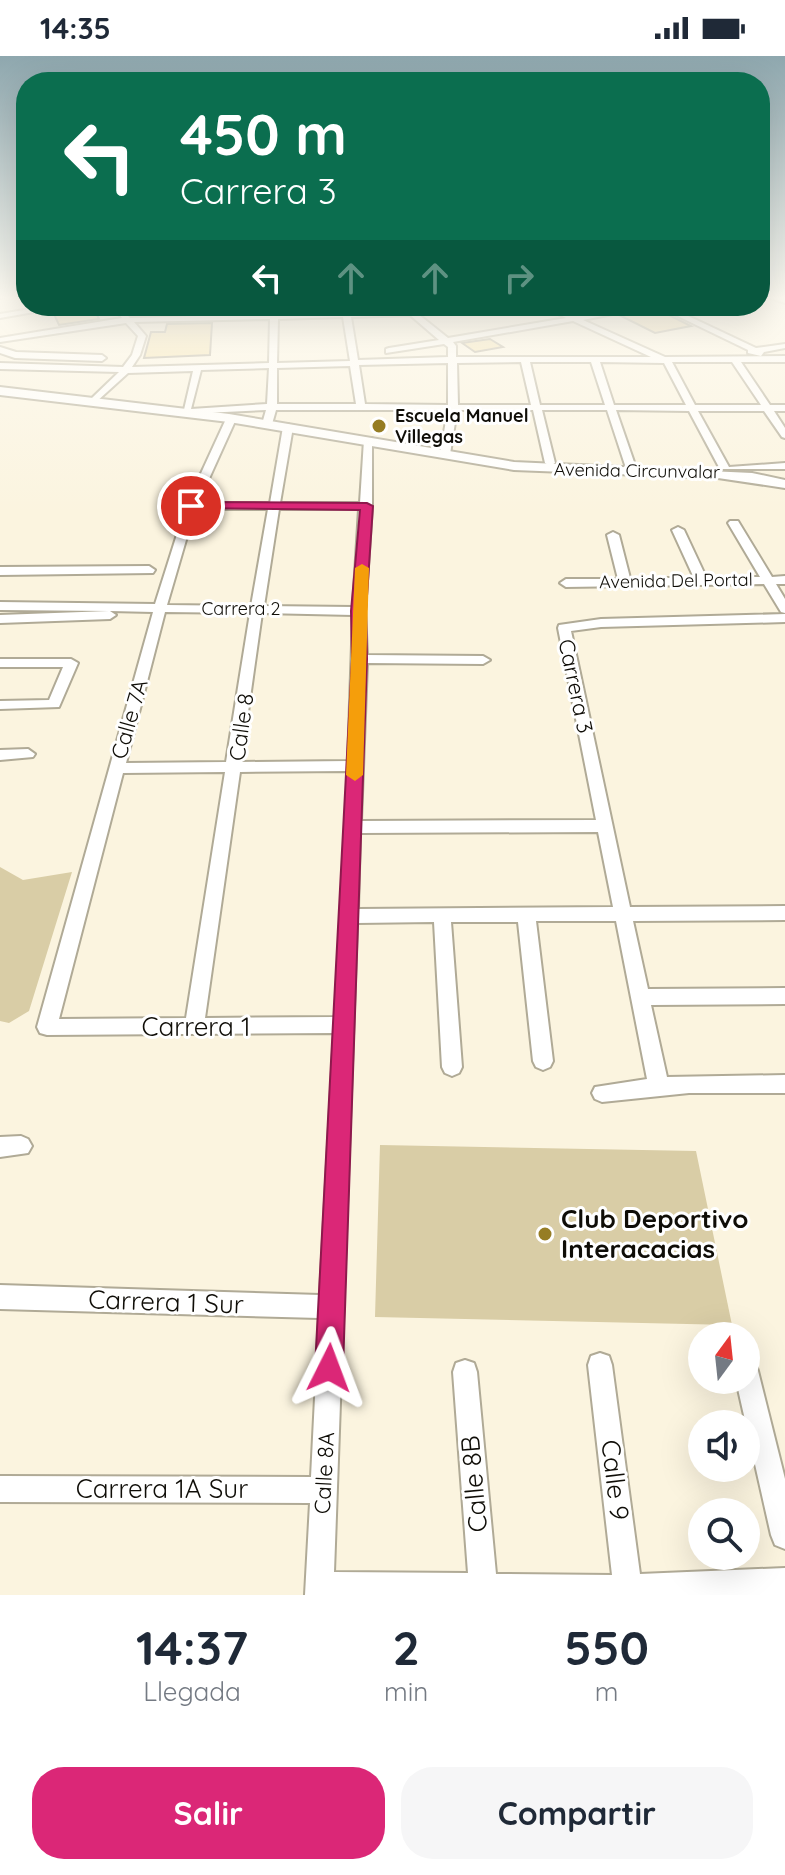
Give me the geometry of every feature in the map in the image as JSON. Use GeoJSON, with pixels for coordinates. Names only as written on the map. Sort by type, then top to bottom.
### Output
{"type":"FeatureCollection","features":[{"type":"Feature","properties":{"kind":"main road","name":"Avenida Circunvalar"},"geometry":{"type":"LineString","coordinates":[[0,391],[96,399],[490,460],[728,468],[785,478]]}},
{"type":"Feature","properties":{"kind":"main road","name":"Avenida Circunvalar"},"geometry":{"type":"LineString","coordinates":[[490,460],[513,466],[591,471],[721,472],[785,484]]}},
{"type":"Feature","properties":{"kind":"street"},"geometry":{"type":"LineString","coordinates":[[57,368],[178,368]]}},
{"type":"Feature","properties":{"kind":"street"},"geometry":{"type":"LineString","coordinates":[[198,368],[186,412],[272,407],[785,408]]}},
{"type":"Feature","properties":{"kind":"street"},"geometry":{"type":"LineString","coordinates":[[267,424],[272,407],[273,368]]}},
{"type":"Feature","properties":{"kind":"street"},"geometry":{"type":"LineString","coordinates":[[354,368],[361,407]]}},
{"type":"Feature","properties":{"kind":"street"},"geometry":{"type":"LineString","coordinates":[[445,454],[453,407],[450,368]]}},
{"type":"Feature","properties":{"kind":"street"},"geometry":{"type":"LineString","coordinates":[[527,368],[550,463]]}},
{"type":"Feature","properties":{"kind":"street"},"geometry":{"type":"LineString","coordinates":[[597,368],[630,465]]}},
{"type":"Feature","properties":{"kind":"street"},"geometry":{"type":"LineString","coordinates":[[671,368],[728,468],[785,466]]}},
{"type":"Feature","properties":{"kind":"street"},"geometry":{"type":"LineString","coordinates":[[740,368],[785,435]]}},
{"type":"Feature","properties":{"kind":"street"},"geometry":{"type":"LineString","coordinates":[[96,399],[126,370]]}},
{"type":"Feature","properties":{"kind":"street","name":"Calle 7A"},"geometry":{"type":"LineString","coordinates":[[47,1027],[160,608],[191,506],[231,419]]}},
{"type":"Feature","properties":{"kind":"street","name":"Calle 8"},"geometry":{"type":"LineString","coordinates":[[194,1027],[257,608],[288,427]]}},
{"type":"Feature","properties":{"kind":"street","name":"Calle 8A"},"geometry":{"type":"LineString","coordinates":[[319,1590],[360,659],[359,611],[369,440]]}},
{"type":"Feature","properties":{"kind":"street"},"geometry":{"type":"LineString","coordinates":[[191,506],[367,506]]}},
{"type":"Feature","properties":{"kind":"street"},"geometry":{"type":"LineString","coordinates":[[734,523],[785,617]]}},
{"type":"Feature","properties":{"kind":"street"},"geometry":{"type":"LineString","coordinates":[[678,530],[702,581]]}},
{"type":"Feature","properties":{"kind":"street"},"geometry":{"type":"LineString","coordinates":[[613,535],[625,583]]}},
{"type":"Feature","properties":{"kind":"street"},"geometry":{"type":"LineString","coordinates":[[0,571],[149,570]]}},
{"type":"Feature","properties":{"kind":"street","name":"Avenida Del Portal"},"geometry":{"type":"LineString","coordinates":[[566,583],[785,580]]}},
{"type":"Feature","properties":{"kind":"street","name":"Carrera 2"},"geometry":{"type":"LineString","coordinates":[[0,606],[359,611]]}},
{"type":"Feature","properties":{"kind":"street","name":"Carrera 2"},"geometry":{"type":"LineString","coordinates":[[0,619],[105,618],[122,609]]}},
{"type":"Feature","properties":{"kind":"street","name":"Carrera 3"},"geometry":{"type":"LineString","coordinates":[[659,1087],[564,628],[601,623],[785,617]]}},
{"type":"Feature","properties":{"kind":"street"},"geometry":{"type":"LineString","coordinates":[[360,659],[483,660]]}},
{"type":"Feature","properties":{"kind":"street"},"geometry":{"type":"LineString","coordinates":[[0,663],[71,663],[54,704],[0,705]]}},
{"type":"Feature","properties":{"kind":"street"},"geometry":{"type":"LineString","coordinates":[[0,755],[28,754]]}},
{"type":"Feature","properties":{"kind":"street"},"geometry":{"type":"LineString","coordinates":[[116,768],[355,766]]}},
{"type":"Feature","properties":{"kind":"street"},"geometry":{"type":"LineString","coordinates":[[353,827],[604,826]]}},
{"type":"Feature","properties":{"kind":"street"},"geometry":{"type":"LineString","coordinates":[[349,916],[785,913]]}},
{"type":"Feature","properties":{"kind":"street"},"geometry":{"type":"LineString","coordinates":[[442,915],[452,1067]]}},
{"type":"Feature","properties":{"kind":"street"},"geometry":{"type":"LineString","coordinates":[[526,915],[543,1061]]}},
{"type":"Feature","properties":{"kind":"street"},"geometry":{"type":"LineString","coordinates":[[640,997],[785,996]]}},
{"type":"Feature","properties":{"kind":"street","name":"Carrera 1"},"geometry":{"type":"LineString","coordinates":[[47,1027],[344,1025]]}},
{"type":"Feature","properties":{"kind":"street"},"geometry":{"type":"LineString","coordinates":[[602,1093],[659,1087],[785,1084]]}},
{"type":"Feature","properties":{"kind":"street","name":"Carrera 1 Sur"},"geometry":{"type":"LineString","coordinates":[[0,1297],[332,1307]]}},
{"type":"Feature","properties":{"kind":"street","name":"Calle 9"},"geometry":{"type":"LineString","coordinates":[[600,1365],[629,1592]]}},
{"type":"Feature","properties":{"kind":"street","name":"Calle 8B"},"geometry":{"type":"LineString","coordinates":[[465,1372],[483,1591]]}},
{"type":"Feature","properties":{"kind":"street"},"geometry":{"type":"LineString","coordinates":[[751,1394],[785,1535]]}},
{"type":"Feature","properties":{"kind":"street","name":"Carrera 1A Sur"},"geometry":{"type":"LineString","coordinates":[[0,1489],[323,1490]]}},
{"type":"Feature","properties":{"kind":"street"},"geometry":{"type":"LineString","coordinates":[[319,1590],[629,1592],[785,1582]]}},
{"type":"Feature","properties":{"kind":"shaded area"},"geometry":{"type":"Polygon","coordinates":[[[0,867],[23,880],[72,872],[29,1011],[9,1023],[0,1021],[0,867]]]}},
{"type":"Feature","properties":{"kind":"shaded area","name":"Club Deportivo Interacacias"},"geometry":{"type":"Polygon","coordinates":[[[380,1145],[696,1151],[731,1322],[688,1324],[375,1317],[380,1145]]]}},
{"type":"Feature","properties":{"kind":"slow traffic"},"geometry":{"type":"LineString","coordinates":[[355,775],[362,568]]}},
{"type":"Feature","properties":{"kind":"place","name":"Escuela Manuel Villegas"},"geometry":{"type":"Point","coordinates":[379,426]}},
{"type":"Feature","properties":{"kind":"place","name":"Club Deportivo Interacacias"},"geometry":{"type":"Point","coordinates":[545,1234]}},
{"type":"Feature","properties":{"kind":"route"},"geometry":{"type":"LineString","coordinates":[[191,506],[367,506],[359,611],[360,659],[329,1368]]}}]}
